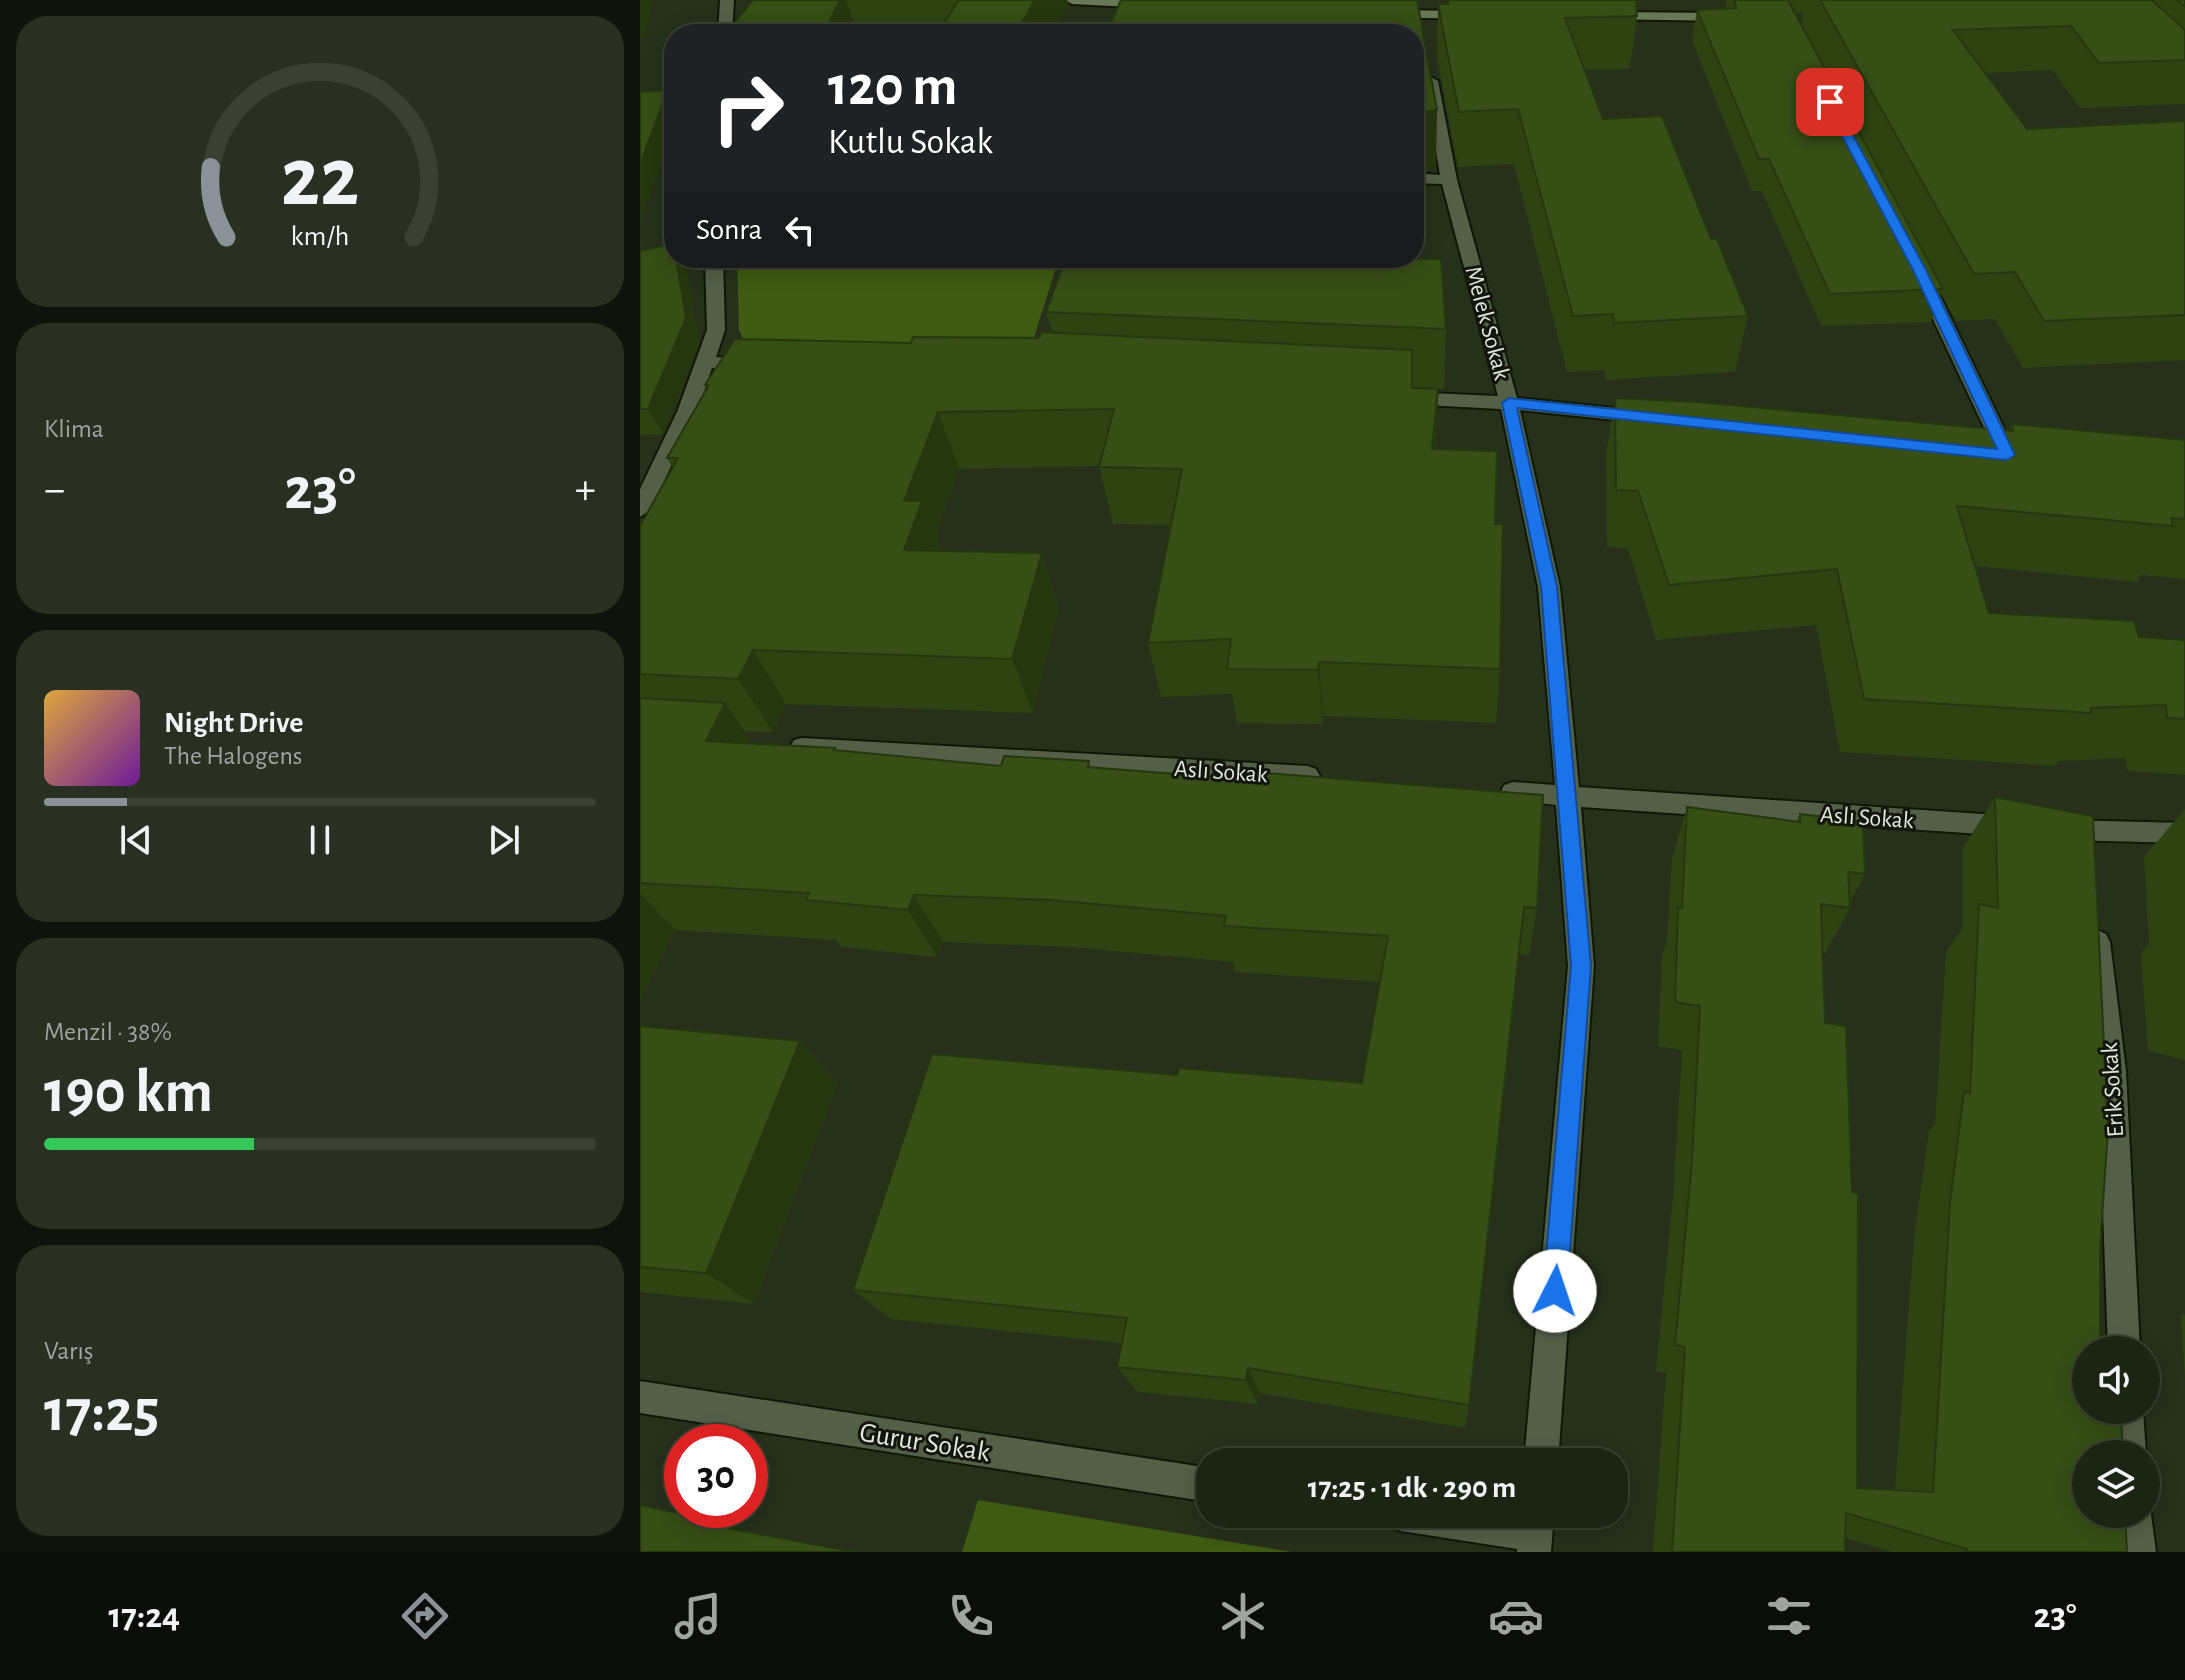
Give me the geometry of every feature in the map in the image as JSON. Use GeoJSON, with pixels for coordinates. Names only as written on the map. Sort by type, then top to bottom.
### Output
{"type":"FeatureCollection","features":[{"type":"Feature","properties":{"kind":"street"},"geometry":{"type":"LineString","coordinates":[[726,24],[727,0]]}},
{"type":"Feature","properties":{"kind":"street"},"geometry":{"type":"LineString","coordinates":[[1072,0],[1162,5]]}},
{"type":"Feature","properties":{"kind":"street"},"geometry":{"type":"LineString","coordinates":[[1364,13],[1413,17],[1489,15]]}},
{"type":"Feature","properties":{"kind":"street"},"geometry":{"type":"LineString","coordinates":[[1598,16],[1738,17]]}},
{"type":"Feature","properties":{"kind":"street","name":"Melek Sokak"},"geometry":{"type":"LineString","coordinates":[[1427,60],[1449,180],[1509,403],[1549,587],[1568,797],[1581,966],[1542,1448]]}},
{"type":"Feature","properties":{"kind":"street"},"geometry":{"type":"LineString","coordinates":[[1424,179],[1449,180]]}},
{"type":"Feature","properties":{"kind":"street"},"geometry":{"type":"LineString","coordinates":[[1912,256],[2007,455]]}},
{"type":"Feature","properties":{"kind":"street"},"geometry":{"type":"LineString","coordinates":[[640,510],[687,412],[716,330],[714,268]]}},
{"type":"Feature","properties":{"kind":"street"},"geometry":{"type":"LineString","coordinates":[[705,362],[768,366]]}},
{"type":"Feature","properties":{"kind":"street"},"geometry":{"type":"LineString","coordinates":[[1383,396],[1509,403],[1665,419]]}},
{"type":"Feature","properties":{"kind":"street","name":"Aslı Sokak"},"geometry":{"type":"LineString","coordinates":[[781,745],[1331,778]]}},
{"type":"Feature","properties":{"kind":"street","name":"Aslı Sokak"},"geometry":{"type":"LineString","coordinates":[[1489,791],[2084,831],[2185,833]]}},
{"type":"Feature","properties":{"kind":"street"},"geometry":{"type":"LineString","coordinates":[[2084,831],[2087,861]]}},
{"type":"Feature","properties":{"kind":"street","name":"Erik Sokak"},"geometry":{"type":"LineString","coordinates":[[2095,921],[2112,1071],[2123,1336]]}},
{"type":"Feature","properties":{"kind":"street","name":"Gurur Sokak"},"geometry":{"type":"LineString","coordinates":[[640,1397],[1196,1483]]}},
{"type":"Feature","properties":{"kind":"street"},"geometry":{"type":"LineString","coordinates":[[1495,1528],[1535,1534]]}},
{"type":"Feature","properties":{"kind":"street"},"geometry":{"type":"LineString","coordinates":[[2136,1528],[2139,1552]]}},
{"type":"Feature","properties":{"kind":"green space"},"geometry":{"type":"Polygon","coordinates":[[[737,268],[1056,268],[1026,363],[744,341],[739,330],[737,268]]]}},
{"type":"Feature","properties":{"kind":"green space"},"geometry":{"type":"Polygon","coordinates":[[[978,1500],[1291,1552],[962,1552],[978,1500]]]}},
{"type":"Feature","properties":{"kind":"building"},"geometry":{"type":"Polygon","coordinates":[[[753,0],[840,0],[828,24],[734,24],[753,0]]]}},
{"type":"Feature","properties":{"kind":"building"},"geometry":{"type":"Polygon","coordinates":[[[959,0],[1035,0],[1022,24],[943,24],[959,0]]]}},
{"type":"Feature","properties":{"kind":"building"},"geometry":{"type":"Polygon","coordinates":[[[1121,0],[1417,0],[1421,24],[1110,24],[1121,0]]]}},
{"type":"Feature","properties":{"kind":"building"},"geometry":{"type":"Polygon","coordinates":[[[1449,0],[1636,0],[1637,16],[1565,18],[1603,119],[1662,116],[1711,239],[1717,239],[1748,316],[1614,323],[1613,314],[1573,316],[1518,109],[1459,112],[1438,4],[1448,4],[1449,0]]]}},
{"type":"Feature","properties":{"kind":"building"},"geometry":{"type":"Polygon","coordinates":[[[1735,0],[1788,0],[1943,289],[1830,294],[1769,159],[1759,159],[1697,10],[1736,8],[1735,0]]]}},
{"type":"Feature","properties":{"kind":"building"},"geometry":{"type":"Polygon","coordinates":[[[1820,0],[2152,0],[2185,30],[2185,60],[2099,63],[2071,26],[1953,30],[2027,129],[2185,121],[2185,315],[2044,321],[2015,272],[1974,274],[1820,0]]]}},
{"type":"Feature","properties":{"kind":"building"},"geometry":{"type":"Polygon","coordinates":[[[1424,38],[1437,110],[1424,112],[1424,38]]]}},
{"type":"Feature","properties":{"kind":"building"},"geometry":{"type":"Polygon","coordinates":[[[664,90],[664,101],[640,164],[640,92],[664,90]]]}},
{"type":"Feature","properties":{"kind":"building"},"geometry":{"type":"Polygon","coordinates":[[[664,245],[664,268],[678,268],[686,318],[648,409],[640,409],[640,251],[664,245]]]}},
{"type":"Feature","properties":{"kind":"building"},"geometry":{"type":"Polygon","coordinates":[[[1424,259],[1441,259],[1446,329],[1046,312],[1062,268],[1424,268],[1424,259]]]}},
{"type":"Feature","properties":{"kind":"building"},"geometry":{"type":"Polygon","coordinates":[[[1041,332],[1412,350],[1412,388],[1438,389],[1432,449],[1497,451],[1495,524],[1503,524],[1500,669],[1319,662],[1318,670],[1227,669],[1231,639],[1148,643],[1182,469],[1099,467],[1114,409],[938,412],[904,501],[922,501],[904,550],[1042,553],[1012,659],[753,650],[738,679],[640,674],[640,526],[678,458],[667,458],[709,385],[705,385],[735,339],[911,343],[913,337],[1039,338],[1041,332]]]}},
{"type":"Feature","properties":{"kind":"building"},"geometry":{"type":"Polygon","coordinates":[[[1615,398],[1697,402],[2013,431],[2012,424],[2185,440],[2185,519],[2171,518],[2173,526],[1957,506],[1989,613],[2134,621],[2139,637],[2185,640],[2185,719],[2167,718],[2166,705],[2091,708],[2091,713],[1864,699],[1837,569],[1669,585],[1638,491],[1616,490],[1615,398]]]}},
{"type":"Feature","properties":{"kind":"building"},"geometry":{"type":"Polygon","coordinates":[[[640,698],[725,703],[706,741],[835,748],[1001,766],[1004,756],[1089,761],[1088,767],[1253,780],[1254,772],[1543,795],[1537,908],[1524,907],[1469,1405],[1248,1368],[1246,1380],[1117,1367],[1127,1318],[853,1290],[932,1054],[1177,1075],[1179,1068],[1362,1083],[1388,936],[1224,926],[1226,916],[1051,900],[914,895],[908,910],[806,900],[809,893],[640,883],[640,698]]]}},
{"type":"Feature","properties":{"kind":"building"},"geometry":{"type":"Polygon","coordinates":[[[1995,797],[2093,816],[2108,1130],[2100,1247],[2100,1336],[2072,1336],[2072,1424],[2122,1424],[2122,1440],[2072,1440],[2072,1528],[2126,1528],[2127,1552],[1967,1552],[1967,1549],[1846,1513],[1845,1552],[1672,1552],[1685,1347],[1675,1345],[1692,1161],[1700,1006],[1675,1002],[1678,907],[1682,908],[1687,807],[1800,822],[1800,814],[1863,822],[1865,874],[1848,872],[1850,908],[1821,904],[1825,1023],[1846,1026],[1852,1192],[1858,1194],[1857,1488],[1933,1492],[1950,1203],[1964,1091],[1970,1093],[1979,904],[1998,908],[1995,797]]]}},
{"type":"Feature","properties":{"kind":"building"},"geometry":{"type":"Polygon","coordinates":[[[640,1026],[800,1041],[706,1273],[640,1267],[640,1026]]]}},
{"type":"Feature","properties":{"kind":"building"},"geometry":{"type":"Polygon","coordinates":[[[640,1505],[664,1510],[664,1528],[727,1528],[855,1552],[640,1552],[640,1505]]]}},
{"type":"Feature","properties":{"kind":"route"},"geometry":{"type":"LineString","coordinates":[[1555,1291],[1581,966],[1549,587],[1509,403],[2007,455],[1919,270],[1830,102]]}}]}
